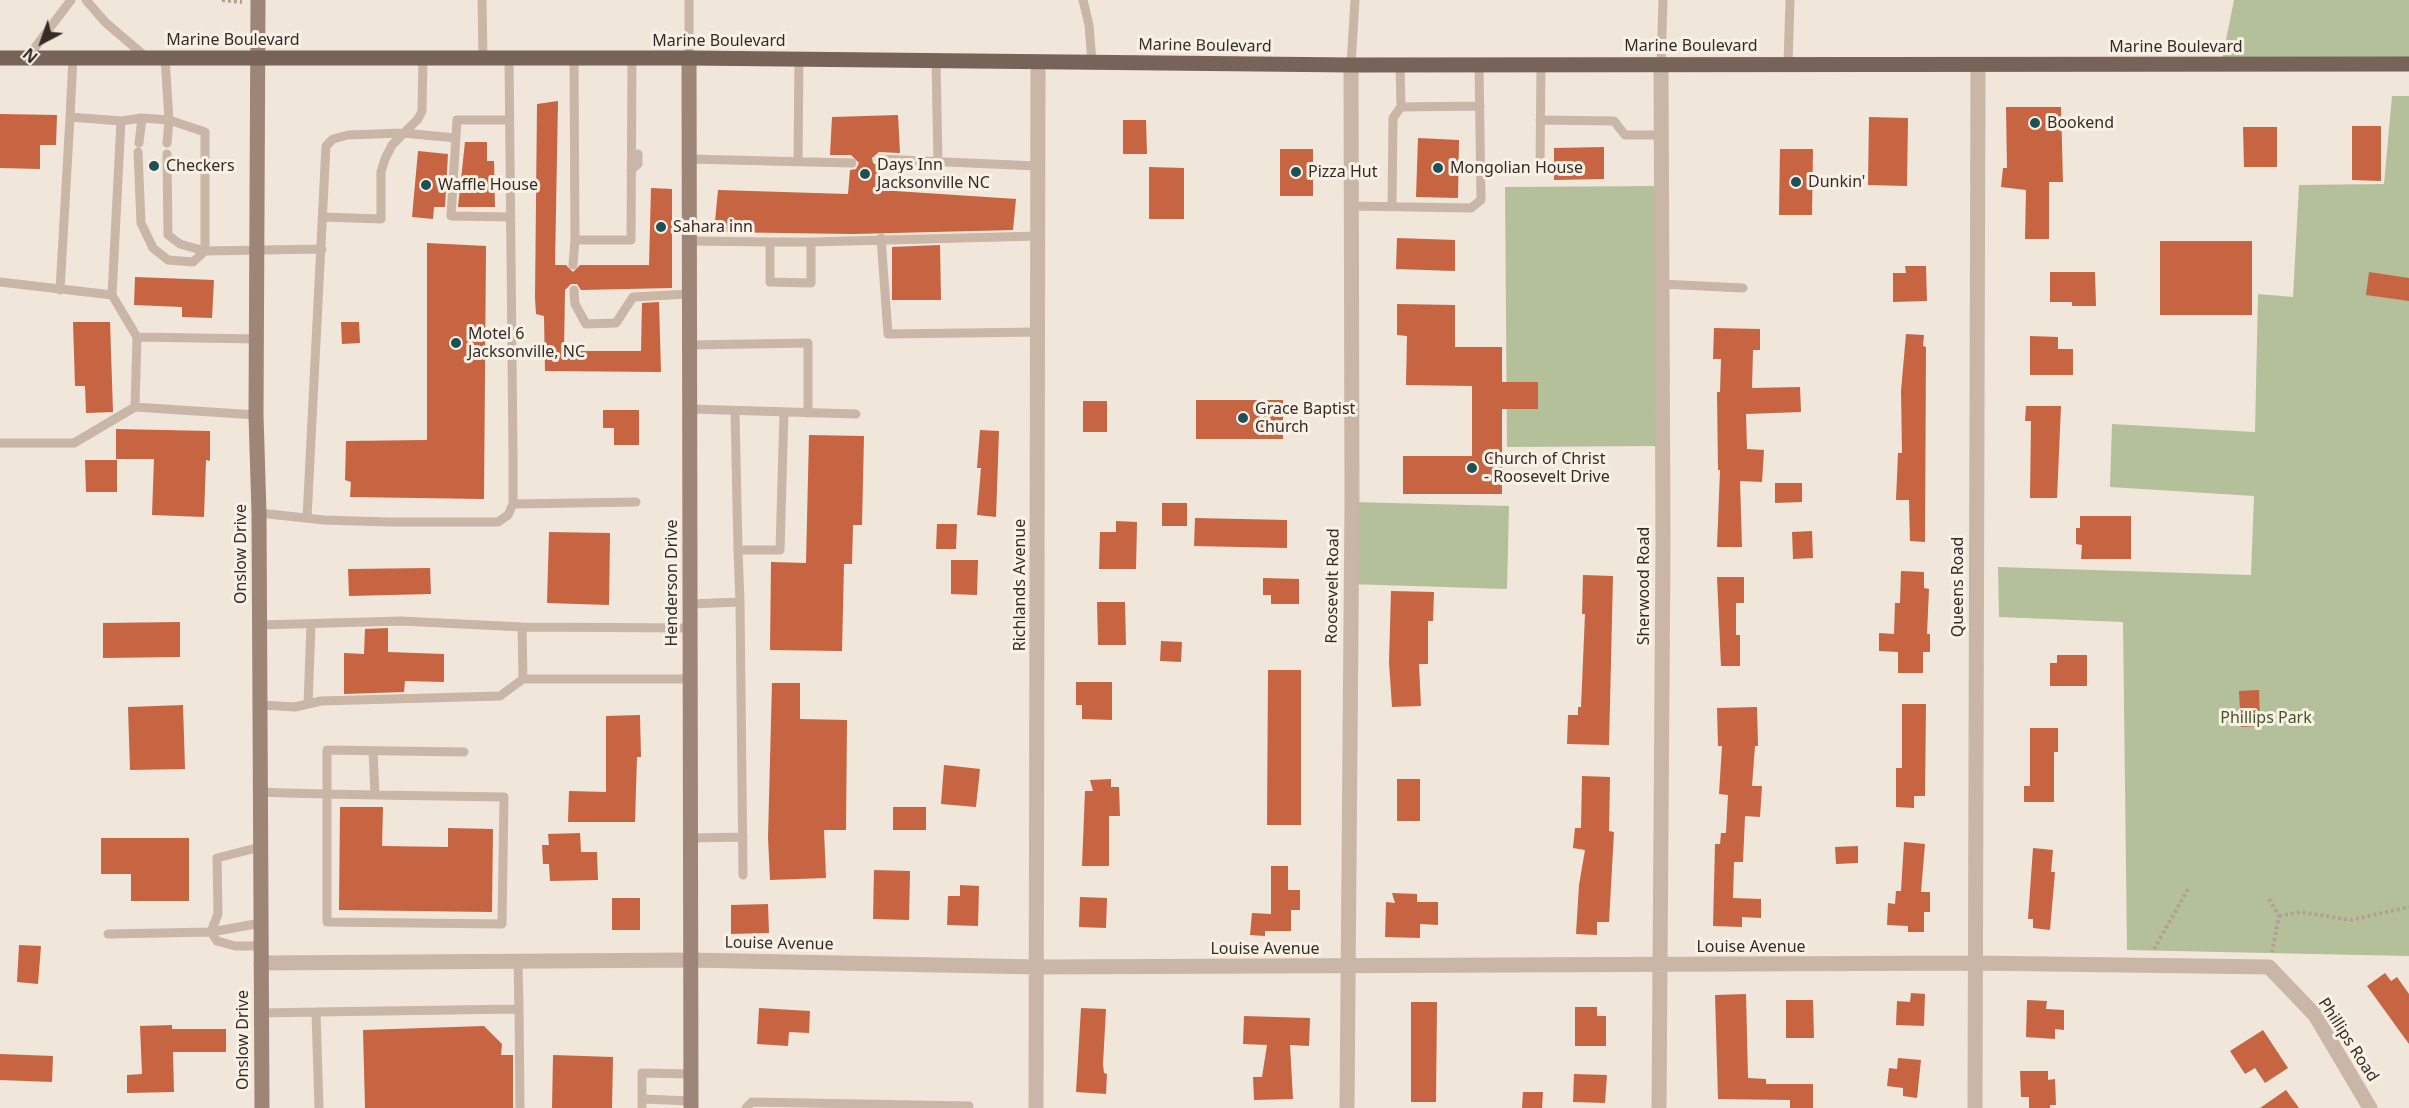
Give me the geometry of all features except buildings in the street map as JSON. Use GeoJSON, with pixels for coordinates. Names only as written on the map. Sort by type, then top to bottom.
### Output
{"type":"FeatureCollection","features":[{"type":"Feature","properties":{"kind":"main road","name":"Onslow Drive"},"geometry":{"type":"LineString","coordinates":[[258,0],[256,415],[260,625],[262,1108]]}},
{"type":"Feature","properties":{"kind":"main road","name":"Marine Boulevard"},"geometry":{"type":"LineString","coordinates":[[0,58],[689,58],[1351,65],[2409,64]]}},
{"type":"Feature","properties":{"kind":"main road","name":"Henderson Drive"},"geometry":{"type":"LineString","coordinates":[[689,58],[691,1105]]}},
{"type":"Feature","properties":{"kind":"street","name":"Richlands Avenue"},"geometry":{"type":"LineString","coordinates":[[1036,1108],[1038,62]]}},
{"type":"Feature","properties":{"kind":"street","name":"Sherwood Road"},"geometry":{"type":"LineString","coordinates":[[1659,1108],[1661,64]]}},
{"type":"Feature","properties":{"kind":"street","name":"Roosevelt Road"},"geometry":{"type":"LineString","coordinates":[[1347,1108],[1352,501],[1351,65]]}},
{"type":"Feature","properties":{"kind":"street","name":"Queens Road"},"geometry":{"type":"LineString","coordinates":[[1975,1108],[1978,65]]}},
{"type":"Feature","properties":{"kind":"street","name":"Louise Avenue"},"geometry":{"type":"LineString","coordinates":[[261,963],[690,960],[1038,967],[1974,963],[2269,967]]}},
{"type":"Feature","properties":{"kind":"street","name":"Phillips Road"},"geometry":{"type":"LineString","coordinates":[[2269,967],[2315,1015],[2370,1108]]}},
{"type":"Feature","properties":{"kind":"lane"},"geometry":{"type":"LineString","coordinates":[[27,58],[70,0]]}},
{"type":"Feature","properties":{"kind":"lane"},"geometry":{"type":"LineString","coordinates":[[86,0],[105,22],[147,58]]}},
{"type":"Feature","properties":{"kind":"lane"},"geometry":{"type":"LineString","coordinates":[[482,0],[483,58]]}},
{"type":"Feature","properties":{"kind":"lane"},"geometry":{"type":"LineString","coordinates":[[689,0],[689,58]]}},
{"type":"Feature","properties":{"kind":"lane"},"geometry":{"type":"LineString","coordinates":[[1083,0],[1089,25],[1092,62]]}},
{"type":"Feature","properties":{"kind":"lane"},"geometry":{"type":"LineString","coordinates":[[1351,65],[1355,0]]}},
{"type":"Feature","properties":{"kind":"lane"},"geometry":{"type":"LineString","coordinates":[[1661,64],[1663,0]]}},
{"type":"Feature","properties":{"kind":"lane"},"geometry":{"type":"LineString","coordinates":[[1788,64],[1790,0]]}},
{"type":"Feature","properties":{"kind":"lane"},"geometry":{"type":"LineString","coordinates":[[60,290],[73,58]]}},
{"type":"Feature","properties":{"kind":"lane"},"geometry":{"type":"LineString","coordinates":[[165,58],[169,120],[167,143]]}},
{"type":"Feature","properties":{"kind":"lane"},"geometry":{"type":"LineString","coordinates":[[323,217],[381,219],[381,172],[392,145],[418,119],[422,111],[423,58]]}},
{"type":"Feature","properties":{"kind":"lane"},"geometry":{"type":"LineString","coordinates":[[259,513],[389,522],[498,522],[508,515],[513,504],[509,58]]}},
{"type":"Feature","properties":{"kind":"lane"},"geometry":{"type":"LineString","coordinates":[[573,265],[575,240],[574,58]]}},
{"type":"Feature","properties":{"kind":"lane"},"geometry":{"type":"LineString","coordinates":[[575,240],[631,240],[632,58]]}},
{"type":"Feature","properties":{"kind":"lane"},"geometry":{"type":"LineString","coordinates":[[798,162],[799,59]]}},
{"type":"Feature","properties":{"kind":"lane"},"geometry":{"type":"LineString","coordinates":[[936,61],[938,164]]}},
{"type":"Feature","properties":{"kind":"lane"},"geometry":{"type":"LineString","coordinates":[[1540,167],[1541,64]]}},
{"type":"Feature","properties":{"kind":"lane"},"geometry":{"type":"LineString","coordinates":[[1392,206],[1393,118],[1401,107],[1400,65]]}},
{"type":"Feature","properties":{"kind":"lane"},"geometry":{"type":"LineString","coordinates":[[1350,206],[1472,208],[1481,200],[1479,65]]}},
{"type":"Feature","properties":{"kind":"lane"},"geometry":{"type":"LineString","coordinates":[[1401,107],[1480,106]]}},
{"type":"Feature","properties":{"kind":"lane"},"geometry":{"type":"LineString","coordinates":[[70,117],[121,121],[141,118],[169,120],[205,132],[205,251],[193,262],[168,260],[153,248],[141,223],[138,147],[141,118]]}},
{"type":"Feature","properties":{"kind":"lane"},"geometry":{"type":"LineString","coordinates":[[632,119],[639,131]]}},
{"type":"Feature","properties":{"kind":"lane"},"geometry":{"type":"LineString","coordinates":[[510,120],[457,120],[451,216],[511,217]]}},
{"type":"Feature","properties":{"kind":"lane"},"geometry":{"type":"LineString","coordinates":[[1540,120],[1614,121],[1625,135],[1661,135]]}},
{"type":"Feature","properties":{"kind":"lane"},"geometry":{"type":"LineString","coordinates":[[121,121],[112,295],[137,337],[135,407]]}},
{"type":"Feature","properties":{"kind":"lane"},"geometry":{"type":"LineString","coordinates":[[307,518],[326,146],[333,139],[348,135],[403,133],[456,138]]}},
{"type":"Feature","properties":{"kind":"lane"},"geometry":{"type":"LineString","coordinates":[[167,154],[168,235],[180,244],[205,251],[322,249]]}},
{"type":"Feature","properties":{"kind":"lane"},"geometry":{"type":"LineString","coordinates":[[631,170],[638,164],[639,154]]}},
{"type":"Feature","properties":{"kind":"lane"},"geometry":{"type":"LineString","coordinates":[[690,159],[852,163]]}},
{"type":"Feature","properties":{"kind":"lane"},"geometry":{"type":"LineString","coordinates":[[879,159],[938,164],[1037,166]]}},
{"type":"Feature","properties":{"kind":"lane"},"geometry":{"type":"LineString","coordinates":[[689,241],[811,242],[881,238],[1037,236]]}},
{"type":"Feature","properties":{"kind":"lane"},"geometry":{"type":"LineString","coordinates":[[881,238],[888,334],[1038,332]]}},
{"type":"Feature","properties":{"kind":"lane"},"geometry":{"type":"LineString","coordinates":[[770,242],[770,282],[811,283],[811,242]]}},
{"type":"Feature","properties":{"kind":"lane"},"geometry":{"type":"LineString","coordinates":[[0,282],[112,295]]}},
{"type":"Feature","properties":{"kind":"lane"},"geometry":{"type":"LineString","coordinates":[[1661,284],[1743,288]]}},
{"type":"Feature","properties":{"kind":"lane"},"geometry":{"type":"LineString","coordinates":[[574,290],[575,304],[586,324],[616,323],[633,297],[690,294]]}},
{"type":"Feature","properties":{"kind":"lane"},"geometry":{"type":"LineString","coordinates":[[137,337],[257,339]]}},
{"type":"Feature","properties":{"kind":"lane"},"geometry":{"type":"LineString","coordinates":[[690,345],[808,343],[808,413]]}},
{"type":"Feature","properties":{"kind":"lane"},"geometry":{"type":"LineString","coordinates":[[0,443],[74,444],[135,407],[256,415]]}},
{"type":"Feature","properties":{"kind":"lane"},"geometry":{"type":"LineString","coordinates":[[690,409],[856,414]]}},
{"type":"Feature","properties":{"kind":"lane"},"geometry":{"type":"LineString","coordinates":[[735,411],[743,875]]}},
{"type":"Feature","properties":{"kind":"lane"},"geometry":{"type":"LineString","coordinates":[[738,550],[780,550],[784,412]]}},
{"type":"Feature","properties":{"kind":"lane"},"geometry":{"type":"LineString","coordinates":[[513,504],[636,502]]}},
{"type":"Feature","properties":{"kind":"lane"},"geometry":{"type":"LineString","coordinates":[[690,603],[740,602]]}},
{"type":"Feature","properties":{"kind":"lane"},"geometry":{"type":"LineString","coordinates":[[260,625],[401,621],[522,627],[690,628]]}},
{"type":"Feature","properties":{"kind":"lane"},"geometry":{"type":"LineString","coordinates":[[308,704],[311,625]]}},
{"type":"Feature","properties":{"kind":"lane"},"geometry":{"type":"LineString","coordinates":[[522,627],[523,679]]}},
{"type":"Feature","properties":{"kind":"lane"},"geometry":{"type":"LineString","coordinates":[[260,705],[295,707],[321,701],[500,696],[523,679],[690,679]]}},
{"type":"Feature","properties":{"kind":"lane"},"geometry":{"type":"LineString","coordinates":[[260,792],[327,794],[375,795],[504,797],[502,924],[327,922],[327,794],[327,750],[464,752]]}},
{"type":"Feature","properties":{"kind":"lane"},"geometry":{"type":"LineString","coordinates":[[373,751],[375,795]]}},
{"type":"Feature","properties":{"kind":"lane"},"geometry":{"type":"LineString","coordinates":[[690,838],[743,837]]}},
{"type":"Feature","properties":{"kind":"lane"},"geometry":{"type":"LineString","coordinates":[[211,932],[218,914],[217,858],[260,847]]}},
{"type":"Feature","properties":{"kind":"lane"},"geometry":{"type":"LineString","coordinates":[[108,934],[211,932],[261,923]]}},
{"type":"Feature","properties":{"kind":"lane"},"geometry":{"type":"LineString","coordinates":[[211,932],[217,941],[235,946],[261,946]]}},
{"type":"Feature","properties":{"kind":"lane"},"geometry":{"type":"LineString","coordinates":[[518,962],[520,1108]]}},
{"type":"Feature","properties":{"kind":"lane"},"geometry":{"type":"LineString","coordinates":[[261,1013],[519,1009]]}},
{"type":"Feature","properties":{"kind":"lane"},"geometry":{"type":"LineString","coordinates":[[316,1012],[319,1108]]}},
{"type":"Feature","properties":{"kind":"lane"},"geometry":{"type":"LineString","coordinates":[[691,1074],[642,1073],[642,1103],[691,1105]]}},
{"type":"Feature","properties":{"kind":"lane"},"geometry":{"type":"LineString","coordinates":[[746,1108],[752,1101],[969,1106]]}},
{"type":"Feature","properties":{"kind":"path"},"geometry":{"type":"LineString","coordinates":[[2144,965],[2188,889]]}},
{"type":"Feature","properties":{"kind":"path"},"geometry":{"type":"LineString","coordinates":[[2269,899],[2279,916],[2269,967]]}},
{"type":"Feature","properties":{"kind":"path"},"geometry":{"type":"LineString","coordinates":[[2279,916],[2301,912],[2351,920],[2409,907]]}},
{"type":"Feature","properties":{"kind":"green space"},"geometry":{"type":"Polygon","coordinates":[[[2234,0],[2409,0],[2409,64],[2221,65],[2234,0]]]}},
{"type":"Feature","properties":{"kind":"green space","name":"Phillips Park"},"geometry":{"type":"Polygon","coordinates":[[[2392,96],[2409,96],[2409,956],[2127,950],[2123,622],[1999,617],[1998,567],[2251,575],[2254,496],[2110,487],[2112,424],[2255,432],[2258,294],[2293,297],[2299,185],[2384,184],[2392,96]]]}},
{"type":"Feature","properties":{"kind":"green space"},"geometry":{"type":"Polygon","coordinates":[[[1661,186],[1662,446],[1507,447],[1505,187],[1661,186]]]}},
{"type":"Feature","properties":{"kind":"green space"},"geometry":{"type":"Polygon","coordinates":[[[1352,502],[1509,506],[1507,589],[1350,584],[1352,502]]]}},
{"type":"Feature","properties":{"kind":"place","name":"Bookend"},"geometry":{"type":"Point","coordinates":[2035,123]}},
{"type":"Feature","properties":{"kind":"place","name":"Checkers"},"geometry":{"type":"Point","coordinates":[154,166]}},
{"type":"Feature","properties":{"kind":"place","name":"Mongolian House"},"geometry":{"type":"Point","coordinates":[1438,168]}},
{"type":"Feature","properties":{"kind":"place","name":"Pizza Hut"},"geometry":{"type":"Point","coordinates":[1296,172]}},
{"type":"Feature","properties":{"kind":"place","name":"Days Inn Jacksonville NC"},"geometry":{"type":"Point","coordinates":[865,174]}},
{"type":"Feature","properties":{"kind":"place","name":"Dunkin'"},"geometry":{"type":"Point","coordinates":[1796,182]}},
{"type":"Feature","properties":{"kind":"place","name":"Waffle House"},"geometry":{"type":"Point","coordinates":[426,185]}},
{"type":"Feature","properties":{"kind":"place","name":"Sahara inn"},"geometry":{"type":"Point","coordinates":[661,227]}},
{"type":"Feature","properties":{"kind":"place","name":"Motel 6 Jacksonville, NC"},"geometry":{"type":"Point","coordinates":[456,343]}},
{"type":"Feature","properties":{"kind":"place","name":"Grace Baptist Church"},"geometry":{"type":"Point","coordinates":[1243,418]}},
{"type":"Feature","properties":{"kind":"place","name":"Church of Christ - Roosevelt Drive"},"geometry":{"type":"Point","coordinates":[1472,468]}}]}
